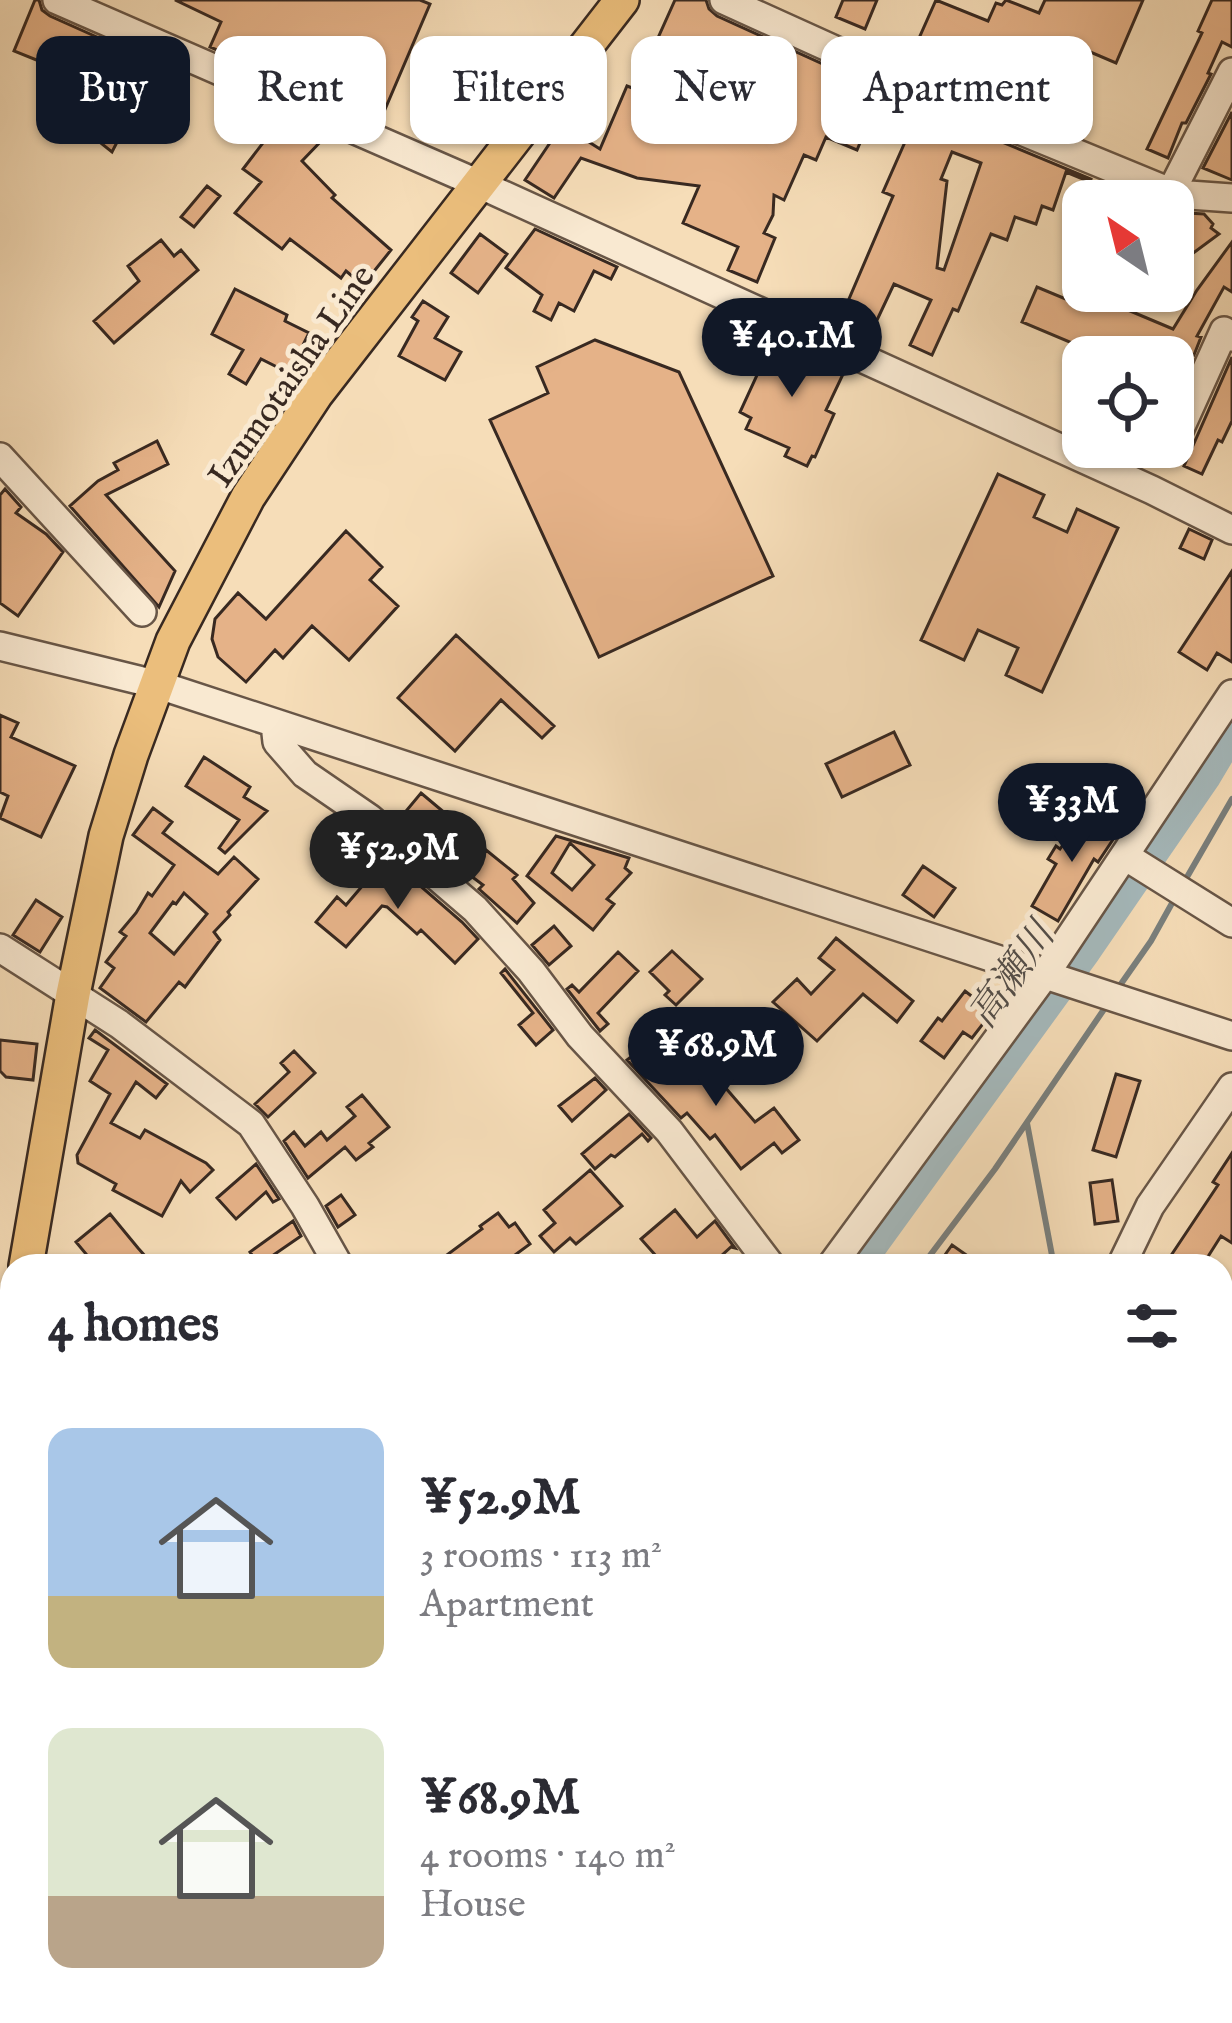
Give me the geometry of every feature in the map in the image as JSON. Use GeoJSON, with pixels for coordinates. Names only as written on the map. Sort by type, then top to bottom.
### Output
{"type":"FeatureCollection","features":[{"type":"Feature","properties":{"kind":"main road","name":"Izumotaisha Line"},"geometry":{"type":"LineString","coordinates":[[28,1254],[106,836],[173,641],[248,497],[316,394],[622,0]]}},
{"type":"Feature","properties":{"kind":"street"},"geometry":{"type":"LineString","coordinates":[[57,0],[115,12],[1232,530]]}},
{"type":"Feature","properties":{"kind":"street"},"geometry":{"type":"LineString","coordinates":[[724,0],[932,94],[1142,180]]}},
{"type":"Feature","properties":{"kind":"street"},"geometry":{"type":"LineString","coordinates":[[1177,180],[1232,72]]}},
{"type":"Feature","properties":{"kind":"street"},"geometry":{"type":"LineString","coordinates":[[1194,194],[1232,198]]}},
{"type":"Feature","properties":{"kind":"street"},"geometry":{"type":"LineString","coordinates":[[1194,397],[1224,331],[1232,337]]}},
{"type":"Feature","properties":{"kind":"street"},"geometry":{"type":"LineString","coordinates":[[1,460],[142,612]]}},
{"type":"Feature","properties":{"kind":"street"},"geometry":{"type":"LineString","coordinates":[[1152,490],[1162,468]]}},
{"type":"Feature","properties":{"kind":"street"},"geometry":{"type":"LineString","coordinates":[[0,646],[159,685],[1232,1036]]}},
{"type":"Feature","properties":{"kind":"street"},"geometry":{"type":"LineString","coordinates":[[840,1254],[1044,976],[1232,694]]}},
{"type":"Feature","properties":{"kind":"street"},"geometry":{"type":"LineString","coordinates":[[275,724],[277,742],[305,774],[369,818],[475,908],[580,1036],[669,1131],[762,1254]]}},
{"type":"Feature","properties":{"kind":"street"},"geometry":{"type":"LineString","coordinates":[[1125,856],[1232,923]]}},
{"type":"Feature","properties":{"kind":"street"},"geometry":{"type":"LineString","coordinates":[[0,948],[168,1059],[250,1124],[332,1254]]}},
{"type":"Feature","properties":{"kind":"street"},"geometry":{"type":"LineString","coordinates":[[1127,1254],[1150,1206],[1232,1087]]}},
{"type":"Feature","properties":{"kind":"building"},"geometry":{"type":"Polygon","coordinates":[[[35,0],[50,16],[95,36],[36,36],[36,60],[14,51],[35,0]]]}},
{"type":"Feature","properties":{"kind":"building"},"geometry":{"type":"Polygon","coordinates":[[[175,0],[420,0],[430,4],[416,36],[410,36],[410,51],[386,107],[386,36],[215,36],[221,22],[175,0]]]}},
{"type":"Feature","properties":{"kind":"building"},"geometry":{"type":"Polygon","coordinates":[[[675,0],[706,0],[717,16],[761,36],[659,36],[675,0]]]}},
{"type":"Feature","properties":{"kind":"building"},"geometry":{"type":"Polygon","coordinates":[[[843,0],[877,0],[865,29],[836,17],[843,0]]]}},
{"type":"Feature","properties":{"kind":"building"},"geometry":{"type":"Polygon","coordinates":[[[936,0],[988,21],[996,3],[1002,5],[1006,0],[1039,13],[1045,0],[1143,0],[1116,63],[1093,53],[1093,36],[920,36],[936,0]]]}},
{"type":"Feature","properties":{"kind":"building"},"geometry":{"type":"Polygon","coordinates":[[[1212,0],[1232,0],[1232,47],[1222,42],[1168,158],[1147,149],[1202,33],[1198,31],[1212,0]]]}},
{"type":"Feature","properties":{"kind":"building"},"geometry":{"type":"Polygon","coordinates":[[[797,52],[821,63],[823,144],[816,160],[804,155],[784,200],[774,195],[773,215],[764,233],[775,238],[757,282],[728,270],[738,247],[683,223],[699,186],[637,178],[581,158],[554,198],[525,180],[549,144],[592,144],[600,149],[607,144],[607,133],[627,86],[631,88],[631,144],[797,144],[797,52]]]}},
{"type":"Feature","properties":{"kind":"building"},"geometry":{"type":"Polygon","coordinates":[[[1232,112],[1232,180],[1203,168],[1232,112]]]}},
{"type":"Feature","properties":{"kind":"building"},"geometry":{"type":"Polygon","coordinates":[[[262,144],[318,144],[302,161],[335,195],[332,198],[391,250],[363,285],[346,271],[341,278],[290,239],[282,249],[235,213],[261,182],[243,169],[262,144]]]}},
{"type":"Feature","properties":{"kind":"building"},"geometry":{"type":"Polygon","coordinates":[[[904,144],[1007,144],[1091,179],[1066,172],[1053,210],[1042,206],[1036,224],[1015,217],[1007,240],[991,234],[958,311],[953,309],[932,355],[910,345],[931,300],[894,284],[869,337],[862,334],[860,338],[837,327],[893,196],[883,192],[904,144]],[[952,152],[941,179],[947,181],[937,268],[944,270],[981,163],[952,152]]]}},
{"type":"Feature","properties":{"kind":"building"},"geometry":{"type":"Polygon","coordinates":[[[207,186],[220,196],[194,227],[181,217],[207,186]]]}},
{"type":"Feature","properties":{"kind":"building"},"geometry":{"type":"Polygon","coordinates":[[[1194,213],[1204,214],[1219,234],[1194,252],[1194,213]]]}},
{"type":"Feature","properties":{"kind":"building"},"geometry":{"type":"Polygon","coordinates":[[[535,229],[617,267],[611,279],[594,271],[574,311],[559,303],[551,320],[534,311],[542,295],[506,268],[535,229]]]}},
{"type":"Feature","properties":{"kind":"building"},"geometry":{"type":"Polygon","coordinates":[[[480,234],[507,254],[478,293],[451,273],[480,234]]]}},
{"type":"Feature","properties":{"kind":"building"},"geometry":{"type":"Polygon","coordinates":[[[161,240],[174,256],[181,250],[198,270],[114,343],[94,321],[139,281],[128,266],[161,240]]]}},
{"type":"Feature","properties":{"kind":"building"},"geometry":{"type":"Polygon","coordinates":[[[1232,242],[1232,292],[1224,287],[1197,336],[1201,337],[1194,355],[1194,336],[1062,339],[1022,322],[1037,287],[1062,297],[1062,312],[1133,312],[1173,329],[1183,312],[1194,312],[1197,290],[1232,242]]]}},
{"type":"Feature","properties":{"kind":"building"},"geometry":{"type":"Polygon","coordinates":[[[235,289],[287,315],[285,321],[309,333],[289,373],[261,359],[246,384],[229,374],[243,350],[212,334],[235,289]]]}},
{"type":"Feature","properties":{"kind":"building"},"geometry":{"type":"Polygon","coordinates":[[[423,301],[448,317],[435,338],[461,352],[445,380],[399,356],[418,321],[412,317],[423,301]]]}},
{"type":"Feature","properties":{"kind":"building"},"geometry":{"type":"Polygon","coordinates":[[[771,336],[845,370],[826,410],[834,414],[807,466],[785,456],[789,448],[746,429],[751,418],[740,412],[771,336]]]}},
{"type":"Feature","properties":{"kind":"building"},"geometry":{"type":"Polygon","coordinates":[[[595,340],[679,372],[773,576],[599,657],[490,420],[548,393],[537,367],[595,340]]]}},
{"type":"Feature","properties":{"kind":"building"},"geometry":{"type":"Polygon","coordinates":[[[1232,357],[1232,421],[1202,474],[1188,468],[1194,468],[1194,443],[1232,357]]]}},
{"type":"Feature","properties":{"kind":"building"},"geometry":{"type":"Polygon","coordinates":[[[157,441],[168,464],[106,495],[175,571],[159,607],[70,506],[118,470],[114,463],[157,441]]]}},
{"type":"Feature","properties":{"kind":"building"},"geometry":{"type":"Polygon","coordinates":[[[998,474],[1044,495],[1034,517],[1067,532],[1077,509],[1118,528],[1042,692],[1006,675],[1018,648],[978,630],[964,660],[921,640],[998,474]]]}},
{"type":"Feature","properties":{"kind":"building"},"geometry":{"type":"Polygon","coordinates":[[[5,489],[21,507],[16,513],[63,552],[18,616],[0,603],[0,495],[5,489]]]}},
{"type":"Feature","properties":{"kind":"building"},"geometry":{"type":"Polygon","coordinates":[[[1189,529],[1212,540],[1204,559],[1180,548],[1189,529]]]}},
{"type":"Feature","properties":{"kind":"building"},"geometry":{"type":"Polygon","coordinates":[[[346,531],[382,567],[370,580],[398,606],[349,660],[312,626],[283,658],[275,650],[246,682],[218,657],[212,639],[215,619],[238,593],[266,619],[346,531]]]}},
{"type":"Feature","properties":{"kind":"building"},"geometry":{"type":"Polygon","coordinates":[[[1232,571],[1232,662],[1217,653],[1207,670],[1179,652],[1232,571]]]}},
{"type":"Feature","properties":{"kind":"building"},"geometry":{"type":"Polygon","coordinates":[[[456,635],[554,726],[542,738],[501,700],[455,751],[398,698],[456,635]]]}},
{"type":"Feature","properties":{"kind":"building"},"geometry":{"type":"Polygon","coordinates":[[[0,715],[18,723],[11,737],[75,766],[41,837],[0,818],[8,796],[0,792],[0,715]]]}},
{"type":"Feature","properties":{"kind":"building"},"geometry":{"type":"Polygon","coordinates":[[[894,732],[910,765],[842,797],[826,764],[894,732]]]}},
{"type":"Feature","properties":{"kind":"building"},"geometry":{"type":"Polygon","coordinates":[[[204,757],[250,787],[244,797],[267,811],[225,853],[219,848],[239,820],[186,786],[204,757]]]}},
{"type":"Feature","properties":{"kind":"building"},"geometry":{"type":"Polygon","coordinates":[[[421,793],[458,824],[436,852],[396,817],[421,793]]]}},
{"type":"Feature","properties":{"kind":"building"},"geometry":{"type":"Polygon","coordinates":[[[153,808],[172,822],[163,833],[218,874],[234,857],[258,879],[214,932],[220,940],[185,987],[179,982],[146,1022],[100,988],[114,968],[106,962],[126,936],[120,932],[174,865],[133,835],[153,808]],[[184,893],[150,933],[174,954],[207,914],[184,893]]]}},
{"type":"Feature","properties":{"kind":"building"},"geometry":{"type":"Polygon","coordinates":[[[1085,814],[1116,835],[1098,862],[1094,859],[1058,921],[1032,906],[1056,864],[1048,859],[1085,814]]]}},
{"type":"Feature","properties":{"kind":"building"},"geometry":{"type":"Polygon","coordinates":[[[556,836],[629,858],[625,868],[631,873],[607,899],[614,904],[593,930],[527,876],[556,836]],[[570,843],[552,873],[572,890],[594,865],[570,843]]]}},
{"type":"Feature","properties":{"kind":"building"},"geometry":{"type":"Polygon","coordinates":[[[486,850],[517,875],[513,879],[534,903],[517,923],[467,873],[486,850]]]}},
{"type":"Feature","properties":{"kind":"building"},"geometry":{"type":"Polygon","coordinates":[[[387,857],[478,939],[455,963],[421,930],[417,934],[387,907],[382,906],[346,947],[316,922],[337,897],[346,905],[387,857]]]}},
{"type":"Feature","properties":{"kind":"building"},"geometry":{"type":"Polygon","coordinates":[[[923,866],[955,888],[934,917],[903,895],[923,866]]]}},
{"type":"Feature","properties":{"kind":"building"},"geometry":{"type":"Polygon","coordinates":[[[36,900],[62,917],[40,952],[13,935],[36,900]]]}},
{"type":"Feature","properties":{"kind":"building"},"geometry":{"type":"Polygon","coordinates":[[[554,926],[571,946],[549,965],[532,945],[554,926]]]}},
{"type":"Feature","properties":{"kind":"building"},"geometry":{"type":"Polygon","coordinates":[[[836,938],[913,1001],[897,1022],[863,994],[817,1041],[773,1002],[797,979],[811,994],[834,970],[819,958],[836,938]]]}},
{"type":"Feature","properties":{"kind":"building"},"geometry":{"type":"Polygon","coordinates":[[[672,951],[702,979],[676,1005],[650,972],[672,951]]]}},
{"type":"Feature","properties":{"kind":"building"},"geometry":{"type":"Polygon","coordinates":[[[618,952],[638,971],[598,1013],[608,1024],[600,1031],[567,989],[572,985],[579,992],[618,952]]]}},
{"type":"Feature","properties":{"kind":"building"},"geometry":{"type":"Polygon","coordinates":[[[505,969],[553,1030],[536,1045],[519,1025],[533,1013],[501,973],[505,969]]]}},
{"type":"Feature","properties":{"kind":"building"},"geometry":{"type":"Polygon","coordinates":[[[965,991],[992,1012],[972,1038],[963,1032],[944,1058],[921,1041],[965,991]]]}},
{"type":"Feature","properties":{"kind":"building"},"geometry":{"type":"Polygon","coordinates":[[[95,1030],[167,1084],[156,1098],[136,1082],[111,1123],[140,1138],[145,1130],[213,1170],[190,1192],[181,1181],[162,1216],[113,1190],[116,1184],[78,1163],[77,1155],[110,1094],[90,1081],[108,1050],[89,1038],[95,1030]]]}},
{"type":"Feature","properties":{"kind":"building"},"geometry":{"type":"Polygon","coordinates":[[[0,1040],[37,1044],[33,1080],[6,1077],[0,1071],[0,1040]]]}},
{"type":"Feature","properties":{"kind":"building"},"geometry":{"type":"Polygon","coordinates":[[[644,1047],[667,1077],[673,1072],[679,1080],[707,1058],[755,1122],[774,1108],[799,1140],[782,1153],[774,1143],[741,1169],[715,1135],[710,1139],[687,1113],[681,1118],[627,1060],[644,1047]]]}},
{"type":"Feature","properties":{"kind":"building"},"geometry":{"type":"Polygon","coordinates":[[[294,1051],[315,1073],[268,1117],[255,1104],[289,1072],[281,1063],[294,1051]]]}},
{"type":"Feature","properties":{"kind":"building"},"geometry":{"type":"Polygon","coordinates":[[[1116,1074],[1140,1081],[1116,1157],[1093,1150],[1116,1074]]]}},
{"type":"Feature","properties":{"kind":"building"},"geometry":{"type":"Polygon","coordinates":[[[595,1078],[606,1090],[572,1121],[559,1106],[595,1078]]]}},
{"type":"Feature","properties":{"kind":"building"},"geometry":{"type":"Polygon","coordinates":[[[362,1095],[389,1127],[356,1160],[345,1147],[308,1178],[284,1141],[294,1132],[305,1146],[321,1132],[327,1140],[355,1116],[347,1107],[362,1095]]]}},
{"type":"Feature","properties":{"kind":"building"},"geometry":{"type":"Polygon","coordinates":[[[629,1114],[651,1138],[648,1141],[642,1134],[595,1169],[582,1154],[629,1114]]]}},
{"type":"Feature","properties":{"kind":"building"},"geometry":{"type":"Polygon","coordinates":[[[1232,1153],[1232,1243],[1221,1236],[1210,1254],[1172,1254],[1218,1185],[1213,1182],[1232,1153]]]}},
{"type":"Feature","properties":{"kind":"building"},"geometry":{"type":"Polygon","coordinates":[[[256,1164],[279,1199],[273,1202],[266,1192],[236,1219],[217,1198],[256,1164]]]}},
{"type":"Feature","properties":{"kind":"building"},"geometry":{"type":"Polygon","coordinates":[[[590,1170],[622,1206],[576,1244],[570,1238],[554,1252],[540,1236],[555,1223],[544,1210],[590,1170]]]}},
{"type":"Feature","properties":{"kind":"building"},"geometry":{"type":"Polygon","coordinates":[[[1112,1180],[1118,1221],[1095,1224],[1090,1183],[1112,1180]]]}},
{"type":"Feature","properties":{"kind":"building"},"geometry":{"type":"Polygon","coordinates":[[[341,1195],[355,1215],[338,1227],[326,1206],[341,1195]]]}},
{"type":"Feature","properties":{"kind":"building"},"geometry":{"type":"Polygon","coordinates":[[[675,1210],[697,1237],[715,1221],[735,1248],[723,1254],[654,1254],[641,1239],[675,1210]]]}},
{"type":"Feature","properties":{"kind":"building"},"geometry":{"type":"Polygon","coordinates":[[[498,1213],[509,1227],[515,1223],[530,1244],[516,1254],[448,1254],[498,1213]]]}},
{"type":"Feature","properties":{"kind":"building"},"geometry":{"type":"Polygon","coordinates":[[[110,1214],[144,1254],[86,1254],[76,1242],[110,1214]]]}},
{"type":"Feature","properties":{"kind":"building"},"geometry":{"type":"Polygon","coordinates":[[[293,1221],[301,1236],[275,1254],[250,1252],[293,1221]]]}},
{"type":"Feature","properties":{"kind":"waterway","name":"高瀬川"},"geometry":{"type":"LineString","coordinates":[[865,1254],[1085,950],[1232,730]]}},
{"type":"Feature","properties":{"kind":"waterway"},"geometry":{"type":"LineString","coordinates":[[1183,884],[1232,799]]}},
{"type":"Feature","properties":{"kind":"waterway"},"geometry":{"type":"LineString","coordinates":[[1116,991],[1176,896]]}},
{"type":"Feature","properties":{"kind":"waterway"},"geometry":{"type":"LineString","coordinates":[[931,1254],[1109,1002]]}},
{"type":"Feature","properties":{"kind":"waterway"},"geometry":{"type":"LineString","coordinates":[[1027,1123],[1052,1254]]}}]}
